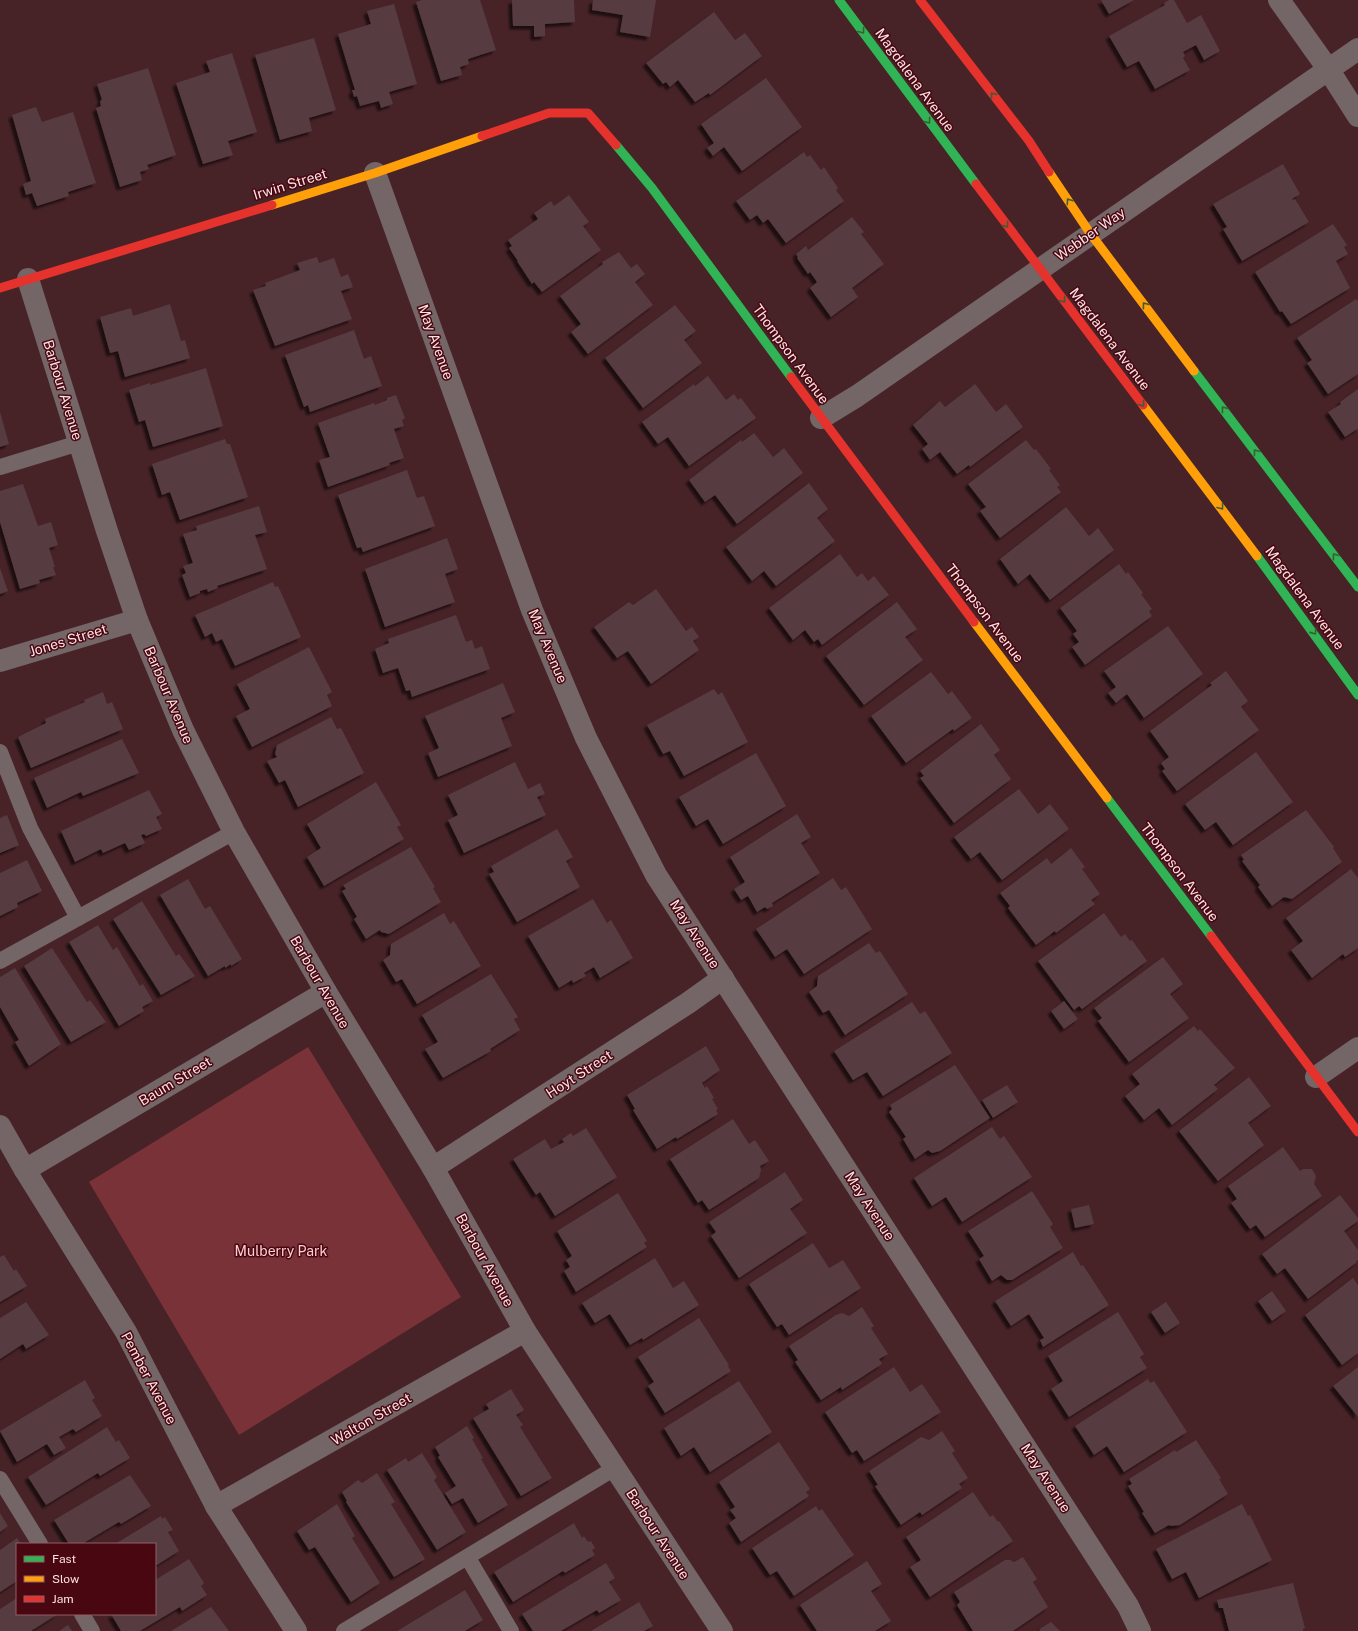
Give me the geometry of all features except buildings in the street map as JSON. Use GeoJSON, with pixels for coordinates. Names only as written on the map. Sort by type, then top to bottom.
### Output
{"type":"FeatureCollection","features":[{"type":"Feature","properties":{"kind":"street","name":"Magdalena Avenue"},"geometry":{"type":"LineString","coordinates":[[839,0],[1040,269],[1296,607],[1358,695]]}},
{"type":"Feature","properties":{"kind":"street"},"geometry":{"type":"LineString","coordinates":[[920,0],[1029,141],[1090,233],[1358,587]]}},
{"type":"Feature","properties":{"kind":"street"},"geometry":{"type":"LineString","coordinates":[[1279,0],[1328,69],[1358,116]]}},
{"type":"Feature","properties":{"kind":"street","name":"Webber Way"},"geometry":{"type":"LineString","coordinates":[[821,418],[857,396],[1358,48]]}},
{"type":"Feature","properties":{"kind":"street","name":"Irwin Street"},"geometry":{"type":"LineString","coordinates":[[0,288],[375,173],[549,113],[588,113]]}},
{"type":"Feature","properties":{"kind":"street","name":"Thompson Avenue"},"geometry":{"type":"LineString","coordinates":[[588,113],[652,188],[821,418],[1358,1132]]}},
{"type":"Feature","properties":{"kind":"street","name":"May Avenue"},"geometry":{"type":"LineString","coordinates":[[375,173],[532,610],[586,738],[656,875],[1128,1606],[1140,1631]]}},
{"type":"Feature","properties":{"kind":"street","name":"Barbour Avenue"},"geometry":{"type":"LineString","coordinates":[[28,279],[79,443],[137,620],[183,730],[234,832],[326,992],[434,1168],[525,1331],[722,1631]]}},
{"type":"Feature","properties":{"kind":"street","name":"Jones Street"},"geometry":{"type":"LineString","coordinates":[[0,660],[137,620]]}},
{"type":"Feature","properties":{"kind":"street","name":"Hoyt Street"},"geometry":{"type":"LineString","coordinates":[[434,1168],[682,1007],[723,978]]}},
{"type":"Feature","properties":{"kind":"street","name":"Baum Street"},"geometry":{"type":"LineString","coordinates":[[25,1170],[326,992]]}},
{"type":"Feature","properties":{"kind":"street"},"geometry":{"type":"LineString","coordinates":[[1316,1077],[1358,1048]]}},
{"type":"Feature","properties":{"kind":"street","name":"Pember Avenue"},"geometry":{"type":"LineString","coordinates":[[0,1126],[25,1170],[126,1332],[216,1506],[296,1631]]}},
{"type":"Feature","properties":{"kind":"street","name":"Walton Street"},"geometry":{"type":"LineString","coordinates":[[216,1506],[525,1331]]}},
{"type":"Feature","properties":{"kind":"lane"},"geometry":{"type":"LineString","coordinates":[[0,467],[79,443]]}},
{"type":"Feature","properties":{"kind":"lane"},"geometry":{"type":"LineString","coordinates":[[0,752],[30,828],[78,918]]}},
{"type":"Feature","properties":{"kind":"lane"},"geometry":{"type":"LineString","coordinates":[[0,961],[234,832]]}},
{"type":"Feature","properties":{"kind":"lane"},"geometry":{"type":"LineString","coordinates":[[344,1631],[468,1558],[615,1468]]}},
{"type":"Feature","properties":{"kind":"lane"},"geometry":{"type":"LineString","coordinates":[[0,1479],[39,1543]]}},
{"type":"Feature","properties":{"kind":"lane"},"geometry":{"type":"LineString","coordinates":[[468,1558],[511,1631]]}},
{"type":"Feature","properties":{"kind":"lane"},"geometry":{"type":"LineString","coordinates":[[83,1615],[92,1631]]}},
{"type":"Feature","properties":{"kind":"green space","name":"Mulberry Park"},"geometry":{"type":"Polygon","coordinates":[[[308,1047],[461,1297],[239,1435],[89,1182],[308,1047]]]}},
{"type":"Feature","properties":{"kind":"traffic: fast"},"geometry":{"type":"LineString","coordinates":[[839,0],[976,184]]}},
{"type":"Feature","properties":{"kind":"traffic: fast"},"geometry":{"type":"LineString","coordinates":[[616,145],[652,188],[791,377]]}},
{"type":"Feature","properties":{"kind":"traffic: fast"},"geometry":{"type":"LineString","coordinates":[[1194,371],[1358,587]]}},
{"type":"Feature","properties":{"kind":"traffic: fast"},"geometry":{"type":"LineString","coordinates":[[1257,556],[1358,695]]}},
{"type":"Feature","properties":{"kind":"traffic: fast"},"geometry":{"type":"LineString","coordinates":[[1107,798],[1211,936]]}},
{"type":"Feature","properties":{"kind":"traffic: slow"},"geometry":{"type":"LineString","coordinates":[[272,205],[375,173],[482,136]]}},
{"type":"Feature","properties":{"kind":"traffic: slow"},"geometry":{"type":"LineString","coordinates":[[1049,172],[1090,233],[1194,371]]}},
{"type":"Feature","properties":{"kind":"traffic: slow"},"geometry":{"type":"LineString","coordinates":[[1143,405],[1257,556]]}},
{"type":"Feature","properties":{"kind":"traffic: slow"},"geometry":{"type":"LineString","coordinates":[[974,622],[1107,798]]}},
{"type":"Feature","properties":{"kind":"traffic: jam"},"geometry":{"type":"LineString","coordinates":[[920,0],[1029,141],[1049,172]]}},
{"type":"Feature","properties":{"kind":"traffic: jam"},"geometry":{"type":"LineString","coordinates":[[482,136],[549,113],[588,113],[616,145]]}},
{"type":"Feature","properties":{"kind":"traffic: jam"},"geometry":{"type":"LineString","coordinates":[[976,184],[1143,405]]}},
{"type":"Feature","properties":{"kind":"traffic: jam"},"geometry":{"type":"LineString","coordinates":[[0,288],[272,205]]}},
{"type":"Feature","properties":{"kind":"traffic: jam"},"geometry":{"type":"LineString","coordinates":[[791,377],[974,622]]}},
{"type":"Feature","properties":{"kind":"traffic: jam"},"geometry":{"type":"LineString","coordinates":[[1211,936],[1358,1132]]}}]}
